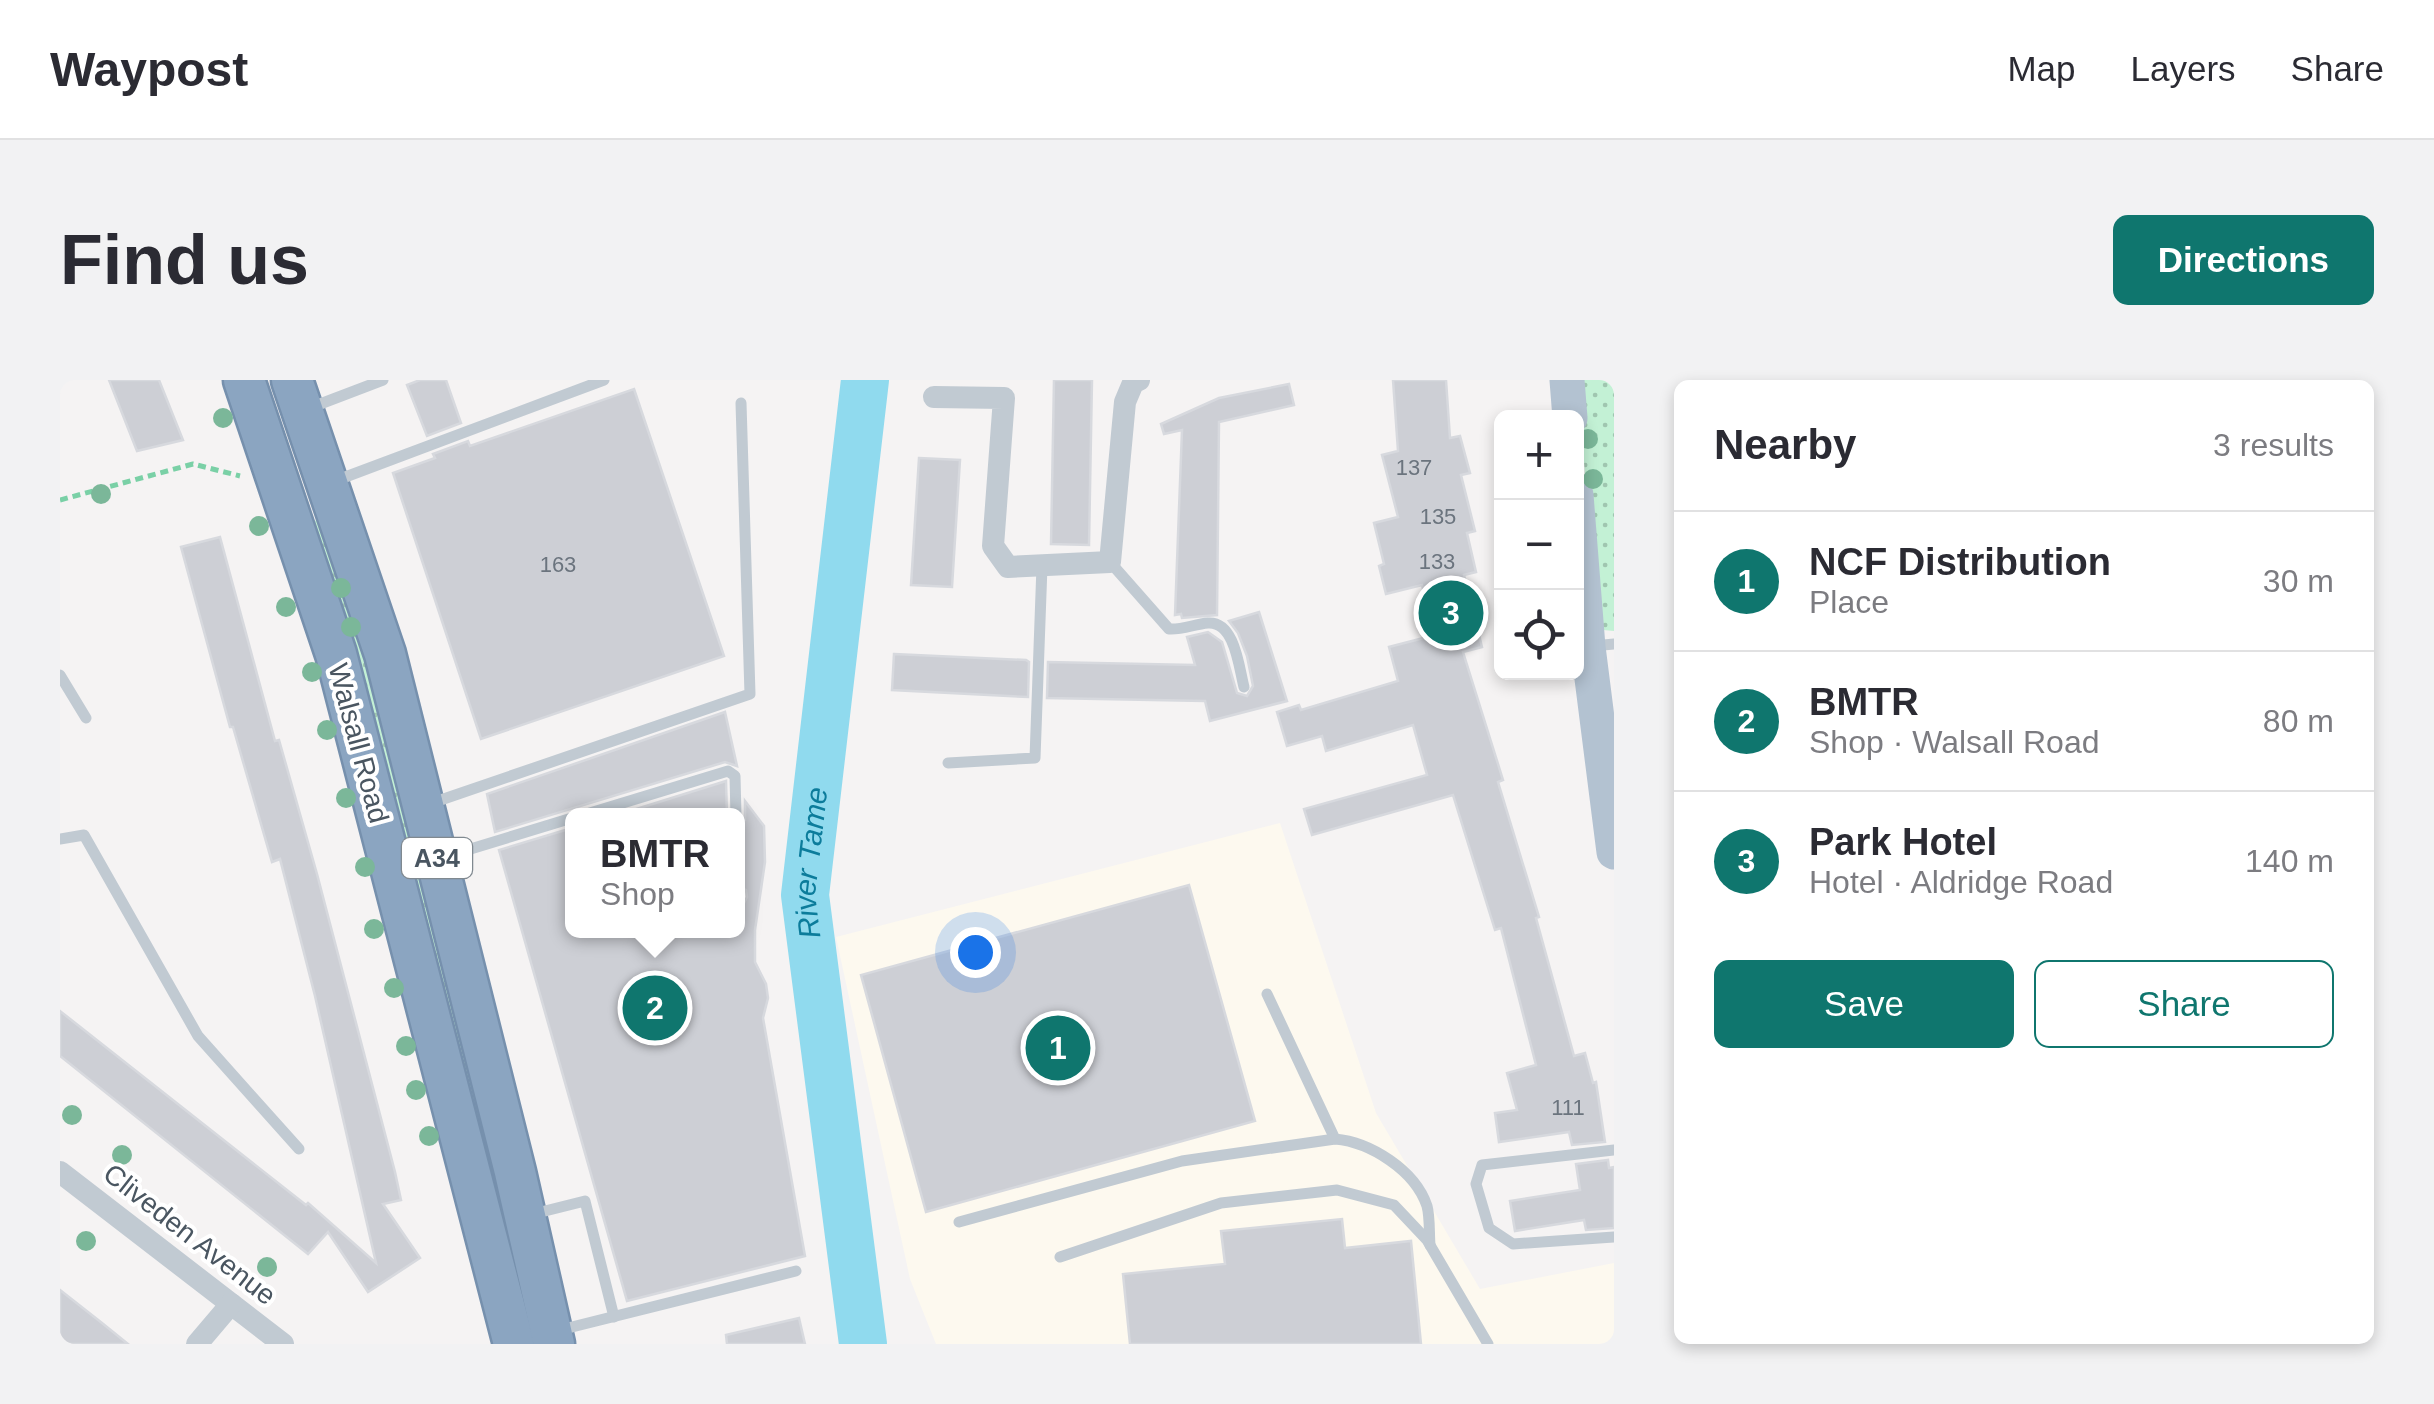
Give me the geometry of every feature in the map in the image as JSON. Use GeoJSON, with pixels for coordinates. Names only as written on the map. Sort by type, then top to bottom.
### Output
{"type":"FeatureCollection","features":[{"type":"Feature","properties":{"kind":"highway","name":"Walsall Road"},"geometry":{"type":"LineString","coordinates":[[244,380],[336,654],[540,1341]]}},
{"type":"Feature","properties":{"kind":"highway","name":"Walsall Road"},"geometry":{"type":"LineString","coordinates":[[298,396],[385,654],[424,806],[525,1216],[540,1341]]}},
{"type":"Feature","properties":{"kind":"main road"},"geometry":{"type":"LineString","coordinates":[[1568,380],[1570,410]]}},
{"type":"Feature","properties":{"kind":"main road"},"geometry":{"type":"LineString","coordinates":[[1577,500],[1601,646],[1614,852]]}},
{"type":"Feature","properties":{"kind":"street"},"geometry":{"type":"LineString","coordinates":[[934,396],[1004,398],[993,546],[1008,567],[1110,562],[1125,402],[1133,382],[1139,380]]}},
{"type":"Feature","properties":{"kind":"street","name":"Cliveden Avenue"},"geometry":{"type":"LineString","coordinates":[[60,1172],[284,1344]]}},
{"type":"Feature","properties":{"kind":"street","name":"Walsall Road"},"geometry":{"type":"LineString","coordinates":[[515,1172],[540,1341]]}},
{"type":"Feature","properties":{"kind":"street"},"geometry":{"type":"LineString","coordinates":[[197,1344],[231,1304]]}},
{"type":"Feature","properties":{"kind":"lane"},"geometry":{"type":"LineString","coordinates":[[298,396],[383,380]]}},
{"type":"Feature","properties":{"kind":"lane"},"geometry":{"type":"LineString","coordinates":[[328,484],[604,380]]}},
{"type":"Feature","properties":{"kind":"lane"},"geometry":{"type":"LineString","coordinates":[[424,806],[750,694],[740,403]]}},
{"type":"Feature","properties":{"kind":"lane"},"geometry":{"type":"LineString","coordinates":[[1110,562],[1169,629],[1216,622],[1224,627],[1244,687]]}},
{"type":"Feature","properties":{"kind":"lane"},"geometry":{"type":"LineString","coordinates":[[948,763],[1035,758],[1042,566]]}},
{"type":"Feature","properties":{"kind":"lane"},"geometry":{"type":"LineString","coordinates":[[60,675],[86,718]]}},
{"type":"Feature","properties":{"kind":"lane"},"geometry":{"type":"LineString","coordinates":[[605,808],[728,770],[734,776],[736,808]]}},
{"type":"Feature","properties":{"kind":"lane"},"geometry":{"type":"LineString","coordinates":[[437,859],[565,820]]}},
{"type":"Feature","properties":{"kind":"lane"},"geometry":{"type":"LineString","coordinates":[[60,839],[84,835],[198,1036],[298,1149]]}},
{"type":"Feature","properties":{"kind":"lane"},"geometry":{"type":"LineString","coordinates":[[1267,994],[1335,1139]]}},
{"type":"Feature","properties":{"kind":"lane"},"geometry":{"type":"LineString","coordinates":[[959,1222],[1182,1161],[1335,1139],[1355,1141],[1377,1150],[1416,1186],[1427,1207],[1430,1245]]}},
{"type":"Feature","properties":{"kind":"lane"},"geometry":{"type":"LineString","coordinates":[[1614,1150],[1482,1165],[1476,1184],[1489,1228],[1513,1244],[1614,1236]]}},
{"type":"Feature","properties":{"kind":"lane"},"geometry":{"type":"LineString","coordinates":[[1060,1257],[1221,1203],[1337,1190],[1394,1205],[1430,1245],[1488,1344]]}},
{"type":"Feature","properties":{"kind":"lane"},"geometry":{"type":"LineString","coordinates":[[525,1216],[585,1201],[614,1317]]}},
{"type":"Feature","properties":{"kind":"lane"},"geometry":{"type":"LineString","coordinates":[[540,1341],[614,1317],[796,1271]]}},
{"type":"Feature","properties":{"kind":"path"},"geometry":{"type":"LineString","coordinates":[[60,500],[192,464],[237,477],[274,468]]}},
{"type":"Feature","properties":{"kind":"shaded area"},"geometry":{"type":"Polygon","coordinates":[[[1280,823],[1376,1113],[1480,1289],[1614,1263],[1614,1344],[936,1344],[910,1279],[836,937],[1280,823]]]}},
{"type":"Feature","properties":{"kind":"green space"},"geometry":{"type":"Polygon","coordinates":[[[1578,380],[1614,380],[1614,631],[1603,630],[1596,624],[1584,410],[1580,410],[1578,380]]]}},
{"type":"Feature","properties":{"kind":"green space"},"geometry":{"type":"Polygon","coordinates":[[[321,518],[386,718],[491,1138],[493,1196],[310,523],[321,518]]]}},
{"type":"Feature","properties":{"kind":"building"},"geometry":{"type":"Polygon","coordinates":[[[109,380],[159,380],[183,440],[137,451],[109,380]]]}},
{"type":"Feature","properties":{"kind":"building"},"geometry":{"type":"Polygon","coordinates":[[[420,380],[446,380],[461,423],[427,436],[407,385],[420,380]]]}},
{"type":"Feature","properties":{"kind":"building"},"geometry":{"type":"Polygon","coordinates":[[[1054,380],[1092,380],[1089,545],[1051,544],[1054,380]]]}},
{"type":"Feature","properties":{"kind":"building"},"geometry":{"type":"Polygon","coordinates":[[[1393,380],[1446,380],[1450,438],[1460,436],[1470,473],[1461,475],[1475,531],[1467,533],[1476,572],[1464,575],[1482,647],[1463,652],[1503,780],[1498,782],[1539,917],[1536,918],[1574,1056],[1585,1053],[1593,1083],[1596,1082],[1605,1142],[1572,1145],[1569,1132],[1499,1142],[1495,1113],[1517,1110],[1507,1073],[1536,1065],[1501,928],[1495,930],[1453,795],[1312,835],[1304,809],[1427,775],[1413,725],[1326,751],[1322,736],[1287,746],[1277,712],[1299,705],[1301,710],[1398,681],[1389,647],[1435,635],[1422,585],[1386,594],[1379,566],[1384,564],[1374,523],[1398,517],[1382,455],[1398,451],[1393,380]]]}},
{"type":"Feature","properties":{"kind":"building"},"geometry":{"type":"Polygon","coordinates":[[[1289,384],[1294,405],[1219,422],[1217,615],[1175,615],[1182,430],[1164,434],[1161,424],[1219,398],[1289,384]]]}},
{"type":"Feature","properties":{"kind":"building"},"geometry":{"type":"Polygon","coordinates":[[[634,389],[724,656],[481,739],[393,473],[468,441],[470,446],[634,389]]]}},
{"type":"Feature","properties":{"kind":"building"},"geometry":{"type":"Polygon","coordinates":[[[919,458],[960,460],[952,587],[911,585],[919,458]]]}},
{"type":"Feature","properties":{"kind":"building"},"geometry":{"type":"Polygon","coordinates":[[[220,537],[275,741],[279,740],[317,874],[395,1172],[401,1200],[383,1204],[420,1258],[368,1292],[328,1232],[308,1254],[60,1056],[60,1011],[308,1203],[376,1263],[280,859],[272,862],[181,547],[220,537]]]}},
{"type":"Feature","properties":{"kind":"building"},"geometry":{"type":"Polygon","coordinates":[[[1259,612],[1287,701],[1210,721],[1205,701],[1047,698],[1048,662],[1195,665],[1187,637],[1208,632],[1222,642],[1237,693],[1247,696],[1253,686],[1247,656],[1229,621],[1259,612]]]}},
{"type":"Feature","properties":{"kind":"building"},"geometry":{"type":"Polygon","coordinates":[[[894,654],[1026,660],[1028,697],[892,690],[894,654]]]}},
{"type":"Feature","properties":{"kind":"building"},"geometry":{"type":"Polygon","coordinates":[[[725,712],[737,766],[725,762],[495,832],[487,794],[725,712]]]}},
{"type":"Feature","properties":{"kind":"building"},"geometry":{"type":"Polygon","coordinates":[[[726,781],[727,808],[640,808],[726,781]]]}},
{"type":"Feature","properties":{"kind":"building"},"geometry":{"type":"Polygon","coordinates":[[[745,801],[764,826],[765,862],[755,930],[755,962],[766,984],[768,998],[763,1018],[805,1256],[627,1301],[499,850],[565,830],[565,938],[745,938],[745,801]]]}},
{"type":"Feature","properties":{"kind":"building"},"geometry":{"type":"Polygon","coordinates":[[[1189,885],[1255,1121],[926,1212],[861,975],[1189,885]]]}},
{"type":"Feature","properties":{"kind":"building"},"geometry":{"type":"Polygon","coordinates":[[[1608,1160],[1609,1168],[1614,1167],[1614,1228],[1586,1230],[1584,1220],[1515,1231],[1510,1201],[1580,1190],[1576,1164],[1608,1160]]]}},
{"type":"Feature","properties":{"kind":"building"},"geometry":{"type":"Polygon","coordinates":[[[1342,1219],[1345,1248],[1411,1241],[1421,1344],[1130,1344],[1123,1274],[1225,1264],[1221,1231],[1342,1219]]]}},
{"type":"Feature","properties":{"kind":"building"},"geometry":{"type":"Polygon","coordinates":[[[60,1290],[102,1323],[128,1344],[60,1344],[60,1290]]]}},
{"type":"Feature","properties":{"kind":"building"},"geometry":{"type":"Polygon","coordinates":[[[799,1318],[805,1344],[727,1344],[726,1335],[799,1318]]]}},
{"type":"Feature","properties":{"kind":"waterway","name":"River Tame"},"geometry":{"type":"LineString","coordinates":[[863,1344],[805,895],[865,380]]}},
{"type":"Feature","properties":{"kind":"place","name":"Park Hotel"},"geometry":{"type":"Point","coordinates":[1451,613]}},
{"type":"Feature","properties":{"kind":"place","name":"BMTR"},"geometry":{"type":"Point","coordinates":[655,1008]}},
{"type":"Feature","properties":{"kind":"place","name":"NCF Distribution"},"geometry":{"type":"Point","coordinates":[1058,1048]}}]}
